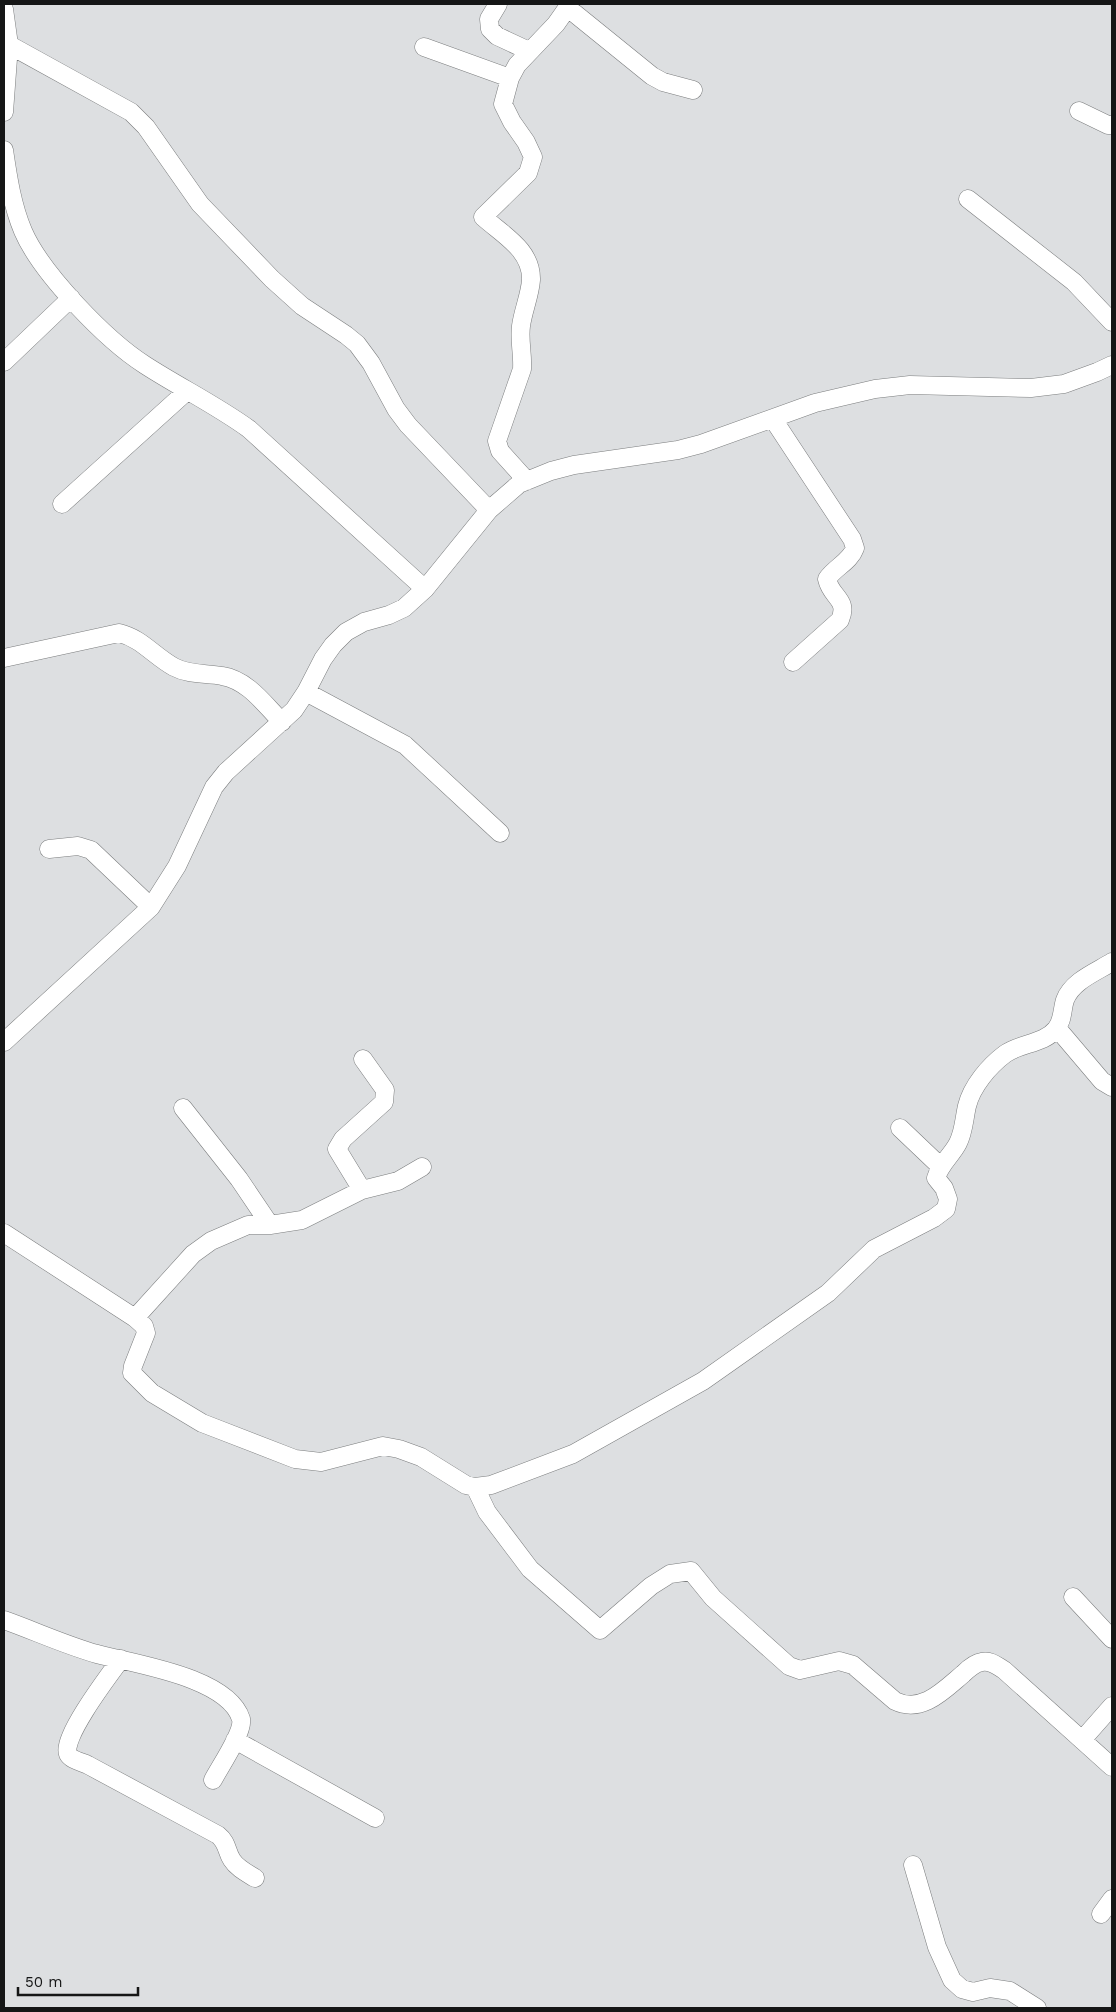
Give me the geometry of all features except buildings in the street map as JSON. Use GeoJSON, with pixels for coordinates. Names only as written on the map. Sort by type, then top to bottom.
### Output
{"type":"FeatureCollection","features":[{"type":"Feature","properties":{"kind":"street"},"geometry":{"type":"LineString","coordinates":[[498,4],[489,19],[490,29],[497,36],[529,52]]}},
{"type":"Feature","properties":{"kind":"street"},"geometry":{"type":"LineString","coordinates":[[527,481],[500,451],[497,441],[522,368],[523,356],[520,334],[531,280],[529,262],[523,252],[484,217],[515,188],[528,172],[533,157],[526,142],[512,122],[504,104],[510,78],[517,65],[556,24],[569,6],[652,76],[663,82],[693,90]]}},
{"type":"Feature","properties":{"kind":"street"},"geometry":{"type":"LineString","coordinates":[[4,9],[7,44],[4,112]]}},
{"type":"Feature","properties":{"kind":"street"},"geometry":{"type":"LineString","coordinates":[[7,44],[131,112],[146,127],[200,204],[272,279],[302,306],[357,344],[371,363],[396,409],[408,425],[489,510]]}},
{"type":"Feature","properties":{"kind":"street"},"geometry":{"type":"LineString","coordinates":[[424,47],[510,78]]}},
{"type":"Feature","properties":{"kind":"street"},"geometry":{"type":"LineString","coordinates":[[1079,111],[1108,125],[1112,124]]}},
{"type":"Feature","properties":{"kind":"street"},"geometry":{"type":"LineString","coordinates":[[4,150],[14,206],[23,232],[36,256],[71,298],[108,335],[142,364],[249,429],[425,589]]}},
{"type":"Feature","properties":{"kind":"street"},"geometry":{"type":"LineString","coordinates":[[968,199],[1074,282],[1112,322]]}},
{"type":"Feature","properties":{"kind":"street"},"geometry":{"type":"LineString","coordinates":[[4,362],[71,298]]}},
{"type":"Feature","properties":{"kind":"street"},"geometry":{"type":"LineString","coordinates":[[4,1042],[151,907],[177,866],[214,787],[226,772],[294,710],[306,692],[323,659],[346,632],[364,622],[389,615],[404,608],[425,589],[489,510],[502,497],[527,481],[551,471],[574,465],[678,450],[701,444],[815,404],[875,389],[910,385],[1030,388],[1064,384],[1112,365]]}},
{"type":"Feature","properties":{"kind":"street"},"geometry":{"type":"LineString","coordinates":[[62,504],[187,391]]}},
{"type":"Feature","properties":{"kind":"street"},"geometry":{"type":"LineString","coordinates":[[772,419],[852,539],[855,548],[852,557],[832,573],[827,580],[829,588],[842,604],[844,611],[840,620],[793,662]]}},
{"type":"Feature","properties":{"kind":"street"},"geometry":{"type":"LineString","coordinates":[[4,658],[119,633],[131,636],[172,666],[196,674],[233,678],[245,684],[282,722]]}},
{"type":"Feature","properties":{"kind":"street"},"geometry":{"type":"LineString","coordinates":[[306,692],[405,745],[500,833]]}},
{"type":"Feature","properties":{"kind":"street"},"geometry":{"type":"LineString","coordinates":[[49,849],[78,846],[91,850],[151,907]]}},
{"type":"Feature","properties":{"kind":"street"},"geometry":{"type":"LineString","coordinates":[[4,1232],[135,1318],[144,1326],[146,1333],[133,1366],[132,1374],[152,1393],[202,1423],[295,1459],[321,1462],[384,1446],[399,1449],[421,1456],[460,1482],[475,1487],[491,1485],[573,1454],[703,1381],[828,1293],[874,1249],[934,1218],[946,1208],[948,1200],[944,1188],[936,1178],[941,1166],[957,1144],[963,1131],[967,1104],[977,1085],[989,1068],[1006,1053],[1045,1038],[1057,1028],[1065,999],[1075,985],[1112,962]]}},
{"type":"Feature","properties":{"kind":"street"},"geometry":{"type":"LineString","coordinates":[[1057,1028],[1102,1081],[1112,1087]]}},
{"type":"Feature","properties":{"kind":"street"},"geometry":{"type":"LineString","coordinates":[[362,1190],[337,1149],[342,1139],[384,1102],[385,1090],[363,1059]]}},
{"type":"Feature","properties":{"kind":"street"},"geometry":{"type":"LineString","coordinates":[[183,1108],[240,1179],[270,1225]]}},
{"type":"Feature","properties":{"kind":"street"},"geometry":{"type":"LineString","coordinates":[[900,1128],[941,1166]]}},
{"type":"Feature","properties":{"kind":"street"},"geometry":{"type":"LineString","coordinates":[[135,1318],[193,1254],[211,1241],[248,1225],[270,1225],[302,1220],[362,1190],[398,1181],[422,1167]]}},
{"type":"Feature","properties":{"kind":"street"},"geometry":{"type":"LineString","coordinates":[[475,1487],[487,1512],[530,1569],[600,1630],[652,1586],[670,1574],[691,1571],[713,1598],[789,1666],[800,1670],[839,1661],[853,1665],[895,1701],[913,1706],[935,1698],[972,1666],[982,1662],[993,1663],[1004,1670],[1112,1767]]}},
{"type":"Feature","properties":{"kind":"street"},"geometry":{"type":"LineString","coordinates":[[1073,1597],[1112,1639]]}},
{"type":"Feature","properties":{"kind":"street"},"geometry":{"type":"LineString","coordinates":[[4,1620],[96,1653],[165,1670],[204,1684],[229,1701],[241,1721],[240,1731],[213,1780]]}},
{"type":"Feature","properties":{"kind":"street"},"geometry":{"type":"LineString","coordinates":[[121,1659],[84,1711],[67,1745],[68,1753],[72,1758],[218,1836],[228,1847],[230,1858],[236,1865],[255,1878]]}},
{"type":"Feature","properties":{"kind":"street"},"geometry":{"type":"LineString","coordinates":[[1082,1740],[1112,1706]]}},
{"type":"Feature","properties":{"kind":"street"},"geometry":{"type":"LineString","coordinates":[[235,1740],[375,1818]]}},
{"type":"Feature","properties":{"kind":"street"},"geometry":{"type":"LineString","coordinates":[[913,1865],[938,1947],[952,1980],[962,1989],[974,1992],[990,1988],[1010,1991],[1036,2008]]}},
{"type":"Feature","properties":{"kind":"street"},"geometry":{"type":"LineString","coordinates":[[1101,1914],[1112,1899]]}}]}
